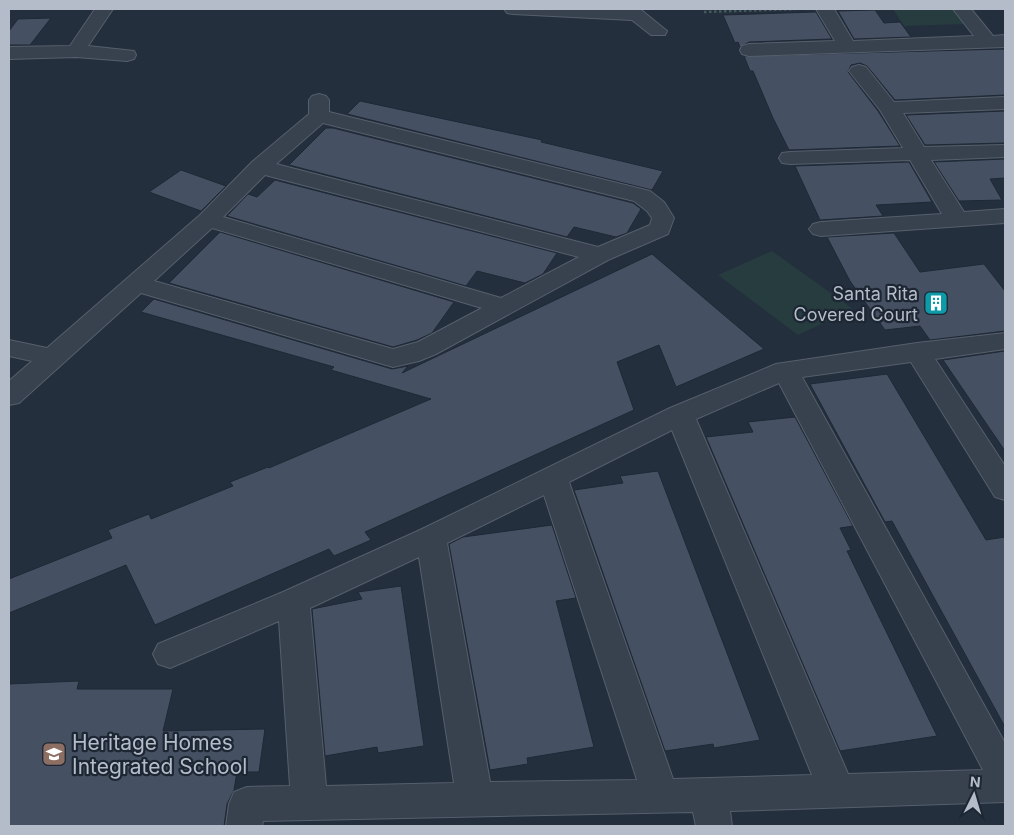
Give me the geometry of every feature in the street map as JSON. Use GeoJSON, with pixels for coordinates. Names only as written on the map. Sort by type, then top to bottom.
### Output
{"type":"FeatureCollection","features":[{"type":"Feature","properties":{"kind":"street"},"geometry":{"type":"LineString","coordinates":[[76,51],[104,9]]}},
{"type":"Feature","properties":{"kind":"street"},"geometry":{"type":"LineString","coordinates":[[513,9],[633,12],[658,31]]}},
{"type":"Feature","properties":{"kind":"street"},"geometry":{"type":"LineString","coordinates":[[825,9],[847,46]]}},
{"type":"Feature","properties":{"kind":"street"},"geometry":{"type":"LineString","coordinates":[[962,9],[996,41]]}},
{"type":"Feature","properties":{"kind":"street"},"geometry":{"type":"LineString","coordinates":[[749,50],[996,41]]}},
{"type":"Feature","properties":{"kind":"street"},"geometry":{"type":"LineString","coordinates":[[9,53],[76,51],[127,55]]}},
{"type":"Feature","properties":{"kind":"street"},"geometry":{"type":"LineString","coordinates":[[860,71],[888,108],[957,219]]}},
{"type":"Feature","properties":{"kind":"street"},"geometry":{"type":"LineString","coordinates":[[888,108],[1005,103]]}},
{"type":"Feature","properties":{"kind":"street"},"geometry":{"type":"LineString","coordinates":[[9,396],[50,357],[135,283],[208,220],[319,108],[642,196],[656,207],[663,218],[660,228],[600,255],[505,307],[410,355],[393,358],[135,283]]}},
{"type":"Feature","properties":{"kind":"street"},"geometry":{"type":"LineString","coordinates":[[790,158],[1005,152]]}},
{"type":"Feature","properties":{"kind":"street"},"geometry":{"type":"LineString","coordinates":[[260,167],[600,255]]}},
{"type":"Feature","properties":{"kind":"street"},"geometry":{"type":"LineString","coordinates":[[821,229],[1005,216]]}},
{"type":"Feature","properties":{"kind":"street"},"geometry":{"type":"LineString","coordinates":[[208,220],[505,307]]}},
{"type":"Feature","properties":{"kind":"street"},"geometry":{"type":"LineString","coordinates":[[170,654],[294,601],[431,538],[680,415],[785,370],[917,351],[1005,341]]}},
{"type":"Feature","properties":{"kind":"street"},"geometry":{"type":"LineString","coordinates":[[9,348],[50,357]]}},
{"type":"Feature","properties":{"kind":"street"},"geometry":{"type":"LineString","coordinates":[[917,351],[1005,489]]}},
{"type":"Feature","properties":{"kind":"street"},"geometry":{"type":"LineString","coordinates":[[785,370],[1005,777]]}},
{"type":"Feature","properties":{"kind":"street"},"geometry":{"type":"LineString","coordinates":[[680,415],[837,792]]}},
{"type":"Feature","properties":{"kind":"street"},"geometry":{"type":"LineString","coordinates":[[553,478],[661,796]]}},
{"type":"Feature","properties":{"kind":"street"},"geometry":{"type":"LineString","coordinates":[[431,538],[475,798]]}},
{"type":"Feature","properties":{"kind":"street"},"geometry":{"type":"LineString","coordinates":[[294,601],[309,803]]}},
{"type":"Feature","properties":{"kind":"street"},"geometry":{"type":"LineString","coordinates":[[244,826],[246,804],[475,798],[661,796],[712,811],[837,792],[1005,786]]}},
{"type":"Feature","properties":{"kind":"path"},"geometry":{"type":"LineString","coordinates":[[704,12],[796,9]]}},
{"type":"Feature","properties":{"kind":"green space"},"geometry":{"type":"Polygon","coordinates":[[[893,9],[953,9],[964,24],[904,26],[893,9]]]}},
{"type":"Feature","properties":{"kind":"green space"},"geometry":{"type":"Polygon","coordinates":[[[772,251],[853,309],[798,335],[718,275],[772,251]]]}},
{"type":"Feature","properties":{"kind":"building"},"geometry":{"type":"Polygon","coordinates":[[[875,10],[884,23],[900,22],[911,37],[854,39],[838,11],[875,10]]]}},
{"type":"Feature","properties":{"kind":"building"},"geometry":{"type":"Polygon","coordinates":[[[816,12],[832,39],[749,42],[740,47],[738,42],[735,43],[723,15],[816,12]]]}},
{"type":"Feature","properties":{"kind":"building"},"geometry":{"type":"Polygon","coordinates":[[[51,18],[30,45],[9,45],[9,31],[18,19],[51,18]]]}},
{"type":"Feature","properties":{"kind":"building"},"geometry":{"type":"Polygon","coordinates":[[[1005,49],[1005,95],[895,100],[867,66],[860,63],[851,65],[848,72],[878,111],[900,146],[789,150],[753,71],[750,71],[744,56],[1005,49]]]}},
{"type":"Feature","properties":{"kind":"building"},"geometry":{"type":"Polygon","coordinates":[[[360,101],[542,140],[541,142],[663,171],[652,190],[347,114],[360,101]]]}},
{"type":"Feature","properties":{"kind":"building"},"geometry":{"type":"Polygon","coordinates":[[[1005,111],[1005,143],[925,145],[906,115],[1005,111]]]}},
{"type":"Feature","properties":{"kind":"building"},"geometry":{"type":"Polygon","coordinates":[[[326,128],[333,128],[633,203],[641,209],[627,233],[616,237],[574,227],[567,237],[289,165],[326,128]]]}},
{"type":"Feature","properties":{"kind":"building"},"geometry":{"type":"Polygon","coordinates":[[[1005,159],[1005,178],[990,179],[1002,200],[959,201],[934,162],[1005,159]]]}},
{"type":"Feature","properties":{"kind":"building"},"geometry":{"type":"Polygon","coordinates":[[[909,162],[932,202],[876,205],[883,216],[820,220],[795,166],[909,162]]]}},
{"type":"Feature","properties":{"kind":"building"},"geometry":{"type":"Polygon","coordinates":[[[181,170],[226,186],[201,211],[149,192],[181,170]]]}},
{"type":"Feature","properties":{"kind":"building"},"geometry":{"type":"Polygon","coordinates":[[[275,180],[557,253],[543,274],[525,283],[477,271],[466,286],[227,216],[248,194],[257,197],[275,180]]]}},
{"type":"Feature","properties":{"kind":"building"},"geometry":{"type":"Polygon","coordinates":[[[220,232],[454,302],[432,333],[417,340],[393,347],[169,283],[220,232]]]}},
{"type":"Feature","properties":{"kind":"building","name":"Santa Rita Covered Court"},"geometry":{"type":"Polygon","coordinates":[[[894,233],[920,272],[984,264],[1005,291],[1005,331],[930,340],[920,326],[885,330],[850,281],[827,237],[894,233]]]}},
{"type":"Feature","properties":{"kind":"building"},"geometry":{"type":"Polygon","coordinates":[[[652,254],[764,349],[676,387],[659,345],[617,362],[634,410],[365,532],[371,540],[334,556],[329,549],[155,625],[126,565],[9,613],[9,579],[112,538],[108,530],[149,514],[151,519],[233,486],[230,482],[269,468],[431,399],[331,370],[334,367],[141,312],[154,299],[392,369],[408,366],[402,373],[652,254]]]}},
{"type":"Feature","properties":{"kind":"building"},"geometry":{"type":"Polygon","coordinates":[[[1005,351],[1005,451],[943,360],[1005,351]]]}},
{"type":"Feature","properties":{"kind":"building"},"geometry":{"type":"Polygon","coordinates":[[[887,374],[986,540],[1005,537],[1005,727],[892,521],[885,522],[810,384],[887,374]]]}},
{"type":"Feature","properties":{"kind":"building"},"geometry":{"type":"Polygon","coordinates":[[[795,417],[853,526],[840,528],[851,550],[847,551],[937,736],[840,751],[706,437],[753,432],[748,422],[795,417]]]}},
{"type":"Feature","properties":{"kind":"building"},"geometry":{"type":"Polygon","coordinates":[[[658,471],[760,740],[714,748],[713,744],[665,751],[574,490],[623,483],[620,476],[658,471]]]}},
{"type":"Feature","properties":{"kind":"building"},"geometry":{"type":"Polygon","coordinates":[[[552,525],[576,598],[556,601],[594,747],[527,758],[528,764],[490,770],[449,544],[463,537],[552,525]]]}},
{"type":"Feature","properties":{"kind":"building"},"geometry":{"type":"Polygon","coordinates":[[[401,586],[424,746],[378,753],[377,747],[325,756],[312,609],[362,599],[358,592],[401,586]]]}},
{"type":"Feature","properties":{"kind":"building"},"geometry":{"type":"Polygon","coordinates":[[[79,681],[77,689],[173,689],[163,731],[265,729],[259,772],[237,772],[234,790],[227,804],[224,826],[9,826],[9,684],[79,681]]]}},
{"type":"Feature","properties":{"kind":"place","name":"Santa Rita Covered Court"},"geometry":{"type":"Point","coordinates":[936,303]}},
{"type":"Feature","properties":{"kind":"place","name":"Heritage Homes Integrated School"},"geometry":{"type":"Point","coordinates":[54,754]}}]}
